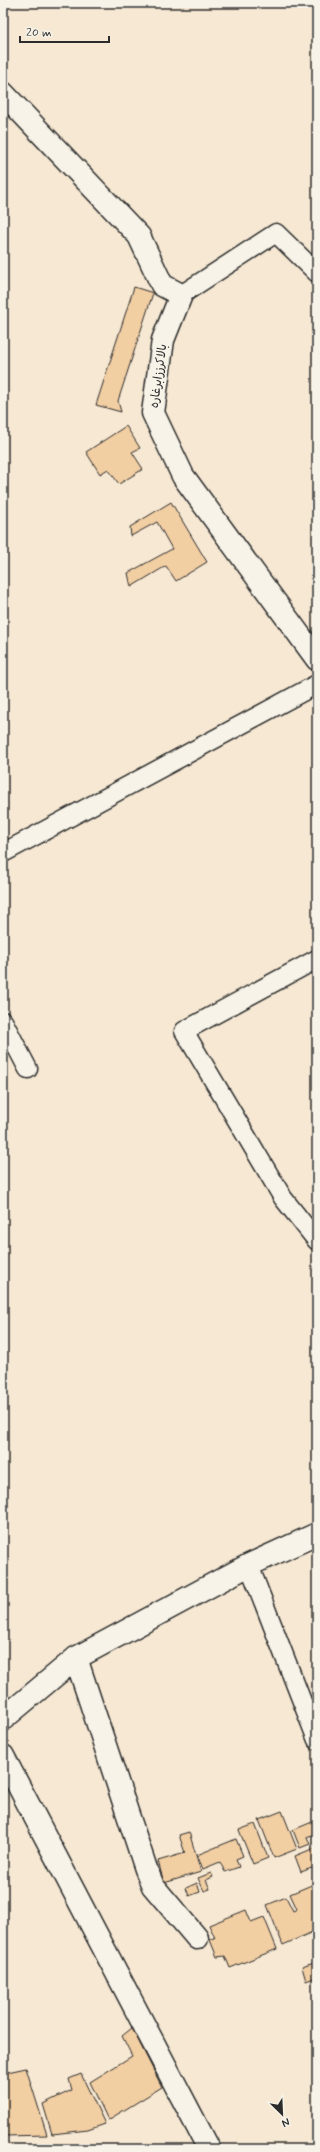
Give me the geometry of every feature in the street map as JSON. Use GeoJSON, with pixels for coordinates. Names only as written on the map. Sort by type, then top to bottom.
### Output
{"type":"FeatureCollection","features":[{"type":"Feature","properties":{"kind":"street"},"geometry":{"type":"LineString","coordinates":[[3,93],[139,236],[162,285],[181,295]]}},
{"type":"Feature","properties":{"kind":"street","name":"بالاکرززابرغاره"},"geometry":{"type":"LineString","coordinates":[[181,295],[163,340],[153,413],[183,476],[317,659]]}},
{"type":"Feature","properties":{"kind":"street"},"geometry":{"type":"LineString","coordinates":[[3,1719],[76,1658],[249,1565],[317,1534]]}},
{"type":"Feature","properties":{"kind":"street"},"geometry":{"type":"LineString","coordinates":[[76,1658],[153,1886],[197,1938]]}},
{"type":"Feature","properties":{"kind":"street"},"geometry":{"type":"LineString","coordinates":[[3,1756],[209,2149]]}},
{"type":"Feature","properties":{"kind":"lane"},"geometry":{"type":"LineString","coordinates":[[181,295],[276,233],[317,273]]}},
{"type":"Feature","properties":{"kind":"lane"},"geometry":{"type":"LineString","coordinates":[[3,853],[317,684]]}},
{"type":"Feature","properties":{"kind":"lane"},"geometry":{"type":"LineString","coordinates":[[317,959],[184,1031],[283,1198],[317,1242]]}},
{"type":"Feature","properties":{"kind":"lane"},"geometry":{"type":"LineString","coordinates":[[3,1021],[28,1069]]}},
{"type":"Feature","properties":{"kind":"lane"},"geometry":{"type":"LineString","coordinates":[[249,1565],[317,1740]]}},
{"type":"Feature","properties":{"kind":"building"},"geometry":{"type":"Polygon","coordinates":[[[134,287],[153,293],[118,401],[121,412],[96,405],[134,287]]]}},
{"type":"Feature","properties":{"kind":"building"},"geometry":{"type":"Polygon","coordinates":[[[126,426],[140,448],[132,452],[143,469],[119,484],[108,469],[100,474],[86,452],[126,426]]]}},
{"type":"Feature","properties":{"kind":"building"},"geometry":{"type":"Polygon","coordinates":[[[171,502],[207,562],[176,581],[166,566],[131,587],[128,573],[172,549],[157,522],[131,536],[130,527],[171,502]]]}},
{"type":"Feature","properties":{"kind":"building"},"geometry":{"type":"Polygon","coordinates":[[[282,1811],[297,1849],[274,1858],[259,1820],[282,1811]]]}},
{"type":"Feature","properties":{"kind":"building"},"geometry":{"type":"Polygon","coordinates":[[[317,1820],[317,1839],[314,1834],[307,1837],[310,1844],[300,1848],[293,1830],[317,1820]]]}},
{"type":"Feature","properties":{"kind":"building"},"geometry":{"type":"Polygon","coordinates":[[[255,1824],[268,1858],[253,1864],[239,1830],[255,1824]]]}},
{"type":"Feature","properties":{"kind":"building"},"geometry":{"type":"Polygon","coordinates":[[[189,1832],[201,1872],[164,1883],[158,1861],[185,1853],[179,1835],[189,1832]]]}},
{"type":"Feature","properties":{"kind":"building"},"geometry":{"type":"Polygon","coordinates":[[[236,1839],[243,1856],[236,1859],[239,1867],[225,1872],[220,1862],[203,1869],[197,1855],[236,1839]]]}},
{"type":"Feature","properties":{"kind":"building"},"geometry":{"type":"Polygon","coordinates":[[[317,1847],[317,1866],[301,1872],[295,1856],[317,1847]]]}},
{"type":"Feature","properties":{"kind":"building"},"geometry":{"type":"Polygon","coordinates":[[[211,1873],[213,1877],[206,1880],[210,1889],[204,1891],[198,1878],[211,1873]]]}},
{"type":"Feature","properties":{"kind":"building"},"geometry":{"type":"Polygon","coordinates":[[[197,1883],[200,1892],[189,1896],[186,1888],[197,1883]]]}},
{"type":"Feature","properties":{"kind":"building"},"geometry":{"type":"Polygon","coordinates":[[[314,1884],[317,1891],[317,1930],[283,1945],[267,1905],[286,1897],[293,1911],[297,1909],[290,1894],[314,1884]]]}},
{"type":"Feature","properties":{"kind":"building"},"geometry":{"type":"Polygon","coordinates":[[[246,1910],[251,1922],[264,1917],[277,1949],[230,1968],[225,1956],[217,1957],[210,1940],[215,1938],[209,1925],[246,1910]]]}},
{"type":"Feature","properties":{"kind":"building"},"geometry":{"type":"Polygon","coordinates":[[[317,1962],[317,1977],[306,1981],[302,1967],[317,1962]]]}},
{"type":"Feature","properties":{"kind":"building"},"geometry":{"type":"Polygon","coordinates":[[[132,2028],[162,2087],[108,2120],[90,2082],[132,2056],[122,2036],[132,2028]]]}},
{"type":"Feature","properties":{"kind":"building"},"geometry":{"type":"Polygon","coordinates":[[[26,2068],[47,2135],[5,2136],[3,2073],[26,2068]]]}},
{"type":"Feature","properties":{"kind":"building"},"geometry":{"type":"Polygon","coordinates":[[[81,2074],[105,2124],[88,2130],[52,2134],[43,2104],[72,2090],[69,2079],[81,2074]]]}}]}
